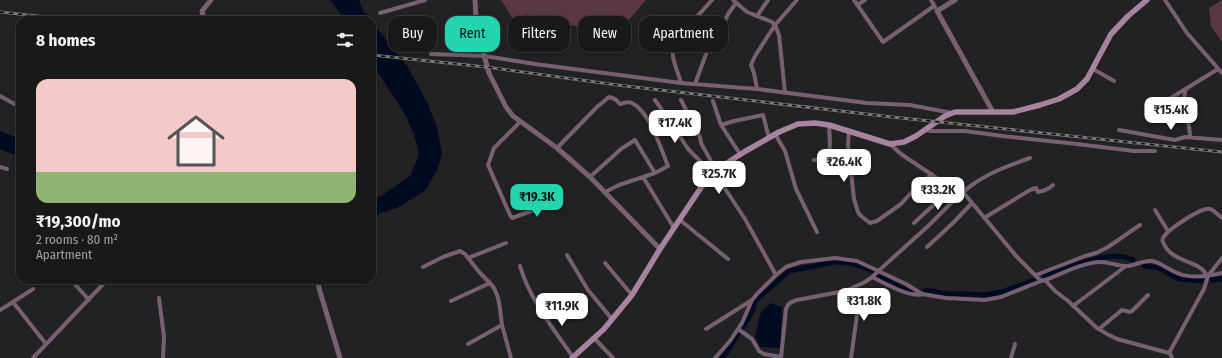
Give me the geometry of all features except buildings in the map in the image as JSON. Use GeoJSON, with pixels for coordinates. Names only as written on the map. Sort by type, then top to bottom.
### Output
{"type":"FeatureCollection","features":[{"type":"Feature","properties":{"kind":"main road"},"geometry":{"type":"LineString","coordinates":[[572,358],[604,329],[632,295],[660,249],[700,189],[713,173],[744,152],[775,134],[798,124],[815,123],[829,125],[890,144],[904,142],[916,136],[945,116],[955,112],[1013,112],[1059,99],[1077,89],[1087,79],[1111,34],[1128,16],[1147,0]]}},
{"type":"Feature","properties":{"kind":"street"},"geometry":{"type":"LineString","coordinates":[[203,16],[202,11],[211,0]]}},
{"type":"Feature","properties":{"kind":"street"},"geometry":{"type":"LineString","coordinates":[[380,13],[409,2],[425,0]]}},
{"type":"Feature","properties":{"kind":"street"},"geometry":{"type":"LineString","coordinates":[[475,0],[476,18],[484,56],[489,73],[506,107],[520,122],[556,148],[590,177],[660,249]]}},
{"type":"Feature","properties":{"kind":"street"},"geometry":{"type":"LineString","coordinates":[[682,83],[673,55],[672,46],[674,41],[712,0]]}},
{"type":"Feature","properties":{"kind":"street"},"geometry":{"type":"LineString","coordinates":[[757,16],[768,0]]}},
{"type":"Feature","properties":{"kind":"street"},"geometry":{"type":"LineString","coordinates":[[757,89],[751,64],[775,25],[797,0]]}},
{"type":"Feature","properties":{"kind":"street"},"geometry":{"type":"LineString","coordinates":[[854,0],[883,42],[936,9],[955,0]]}},
{"type":"Feature","properties":{"kind":"street"},"geometry":{"type":"LineString","coordinates":[[857,5],[865,0]]}},
{"type":"Feature","properties":{"kind":"street"},"geometry":{"type":"LineString","coordinates":[[931,0],[993,112]]}},
{"type":"Feature","properties":{"kind":"street"},"geometry":{"type":"LineString","coordinates":[[1165,0],[1187,33],[1222,73]]}},
{"type":"Feature","properties":{"kind":"street"},"geometry":{"type":"LineString","coordinates":[[695,84],[706,54],[735,2],[747,12],[772,22],[775,25],[779,35],[785,92]]}},
{"type":"Feature","properties":{"kind":"street"},"geometry":{"type":"LineString","coordinates":[[431,54],[484,56],[682,83],[785,92],[867,103],[910,105],[952,113]]}},
{"type":"Feature","properties":{"kind":"street"},"geometry":{"type":"LineString","coordinates":[[1092,69],[1114,81]]}},
{"type":"Feature","properties":{"kind":"street"},"geometry":{"type":"LineString","coordinates":[[1166,101],[1218,69]]}},
{"type":"Feature","properties":{"kind":"street"},"geometry":{"type":"LineString","coordinates":[[1186,89],[1183,108],[1189,123],[1190,137]]}},
{"type":"Feature","properties":{"kind":"street"},"geometry":{"type":"LineString","coordinates":[[0,96],[16,105]]}},
{"type":"Feature","properties":{"kind":"street"},"geometry":{"type":"LineString","coordinates":[[556,148],[609,97],[615,99],[620,104],[625,102],[632,103],[641,110],[652,126],[668,166],[654,173],[619,185],[606,192]]}},
{"type":"Feature","properties":{"kind":"street"},"geometry":{"type":"LineString","coordinates":[[655,100],[688,149],[713,173],[745,219],[776,274]]}},
{"type":"Feature","properties":{"kind":"street"},"geometry":{"type":"LineString","coordinates":[[681,100],[700,137],[713,173]]}},
{"type":"Feature","properties":{"kind":"street"},"geometry":{"type":"LineString","coordinates":[[713,101],[721,125],[738,151]]}},
{"type":"Feature","properties":{"kind":"street"},"geometry":{"type":"LineString","coordinates":[[721,125],[763,115],[769,138]]}},
{"type":"Feature","properties":{"kind":"street"},"geometry":{"type":"LineString","coordinates":[[520,122],[494,148],[488,165],[510,215],[512,218],[555,200]]}},
{"type":"Feature","properties":{"kind":"street"},"geometry":{"type":"LineString","coordinates":[[814,160],[824,159],[828,156],[830,151],[829,125]]}},
{"type":"Feature","properties":{"kind":"street"},"geometry":{"type":"LineString","coordinates":[[926,129],[931,131],[965,131],[1134,151],[1156,151]]}},
{"type":"Feature","properties":{"kind":"street"},"geometry":{"type":"LineString","coordinates":[[1119,130],[1175,140],[1185,137],[1222,140]]}},
{"type":"Feature","properties":{"kind":"street"},"geometry":{"type":"LineString","coordinates":[[848,131],[848,145],[854,198],[858,212],[870,223],[877,221],[901,204],[932,174]]}},
{"type":"Feature","properties":{"kind":"street"},"geometry":{"type":"LineString","coordinates":[[775,134],[785,151],[796,189],[816,232]]}},
{"type":"Feature","properties":{"kind":"street"},"geometry":{"type":"LineString","coordinates":[[590,177],[621,149],[635,140],[654,173]]}},
{"type":"Feature","properties":{"kind":"street"},"geometry":{"type":"LineString","coordinates":[[890,144],[901,154],[950,187],[963,192],[1017,257],[1087,320],[1117,339],[1169,354],[1172,358]]}},
{"type":"Feature","properties":{"kind":"street"},"geometry":{"type":"LineString","coordinates":[[738,329],[752,339],[759,351],[764,354],[781,358],[784,321],[788,304],[797,300],[845,291],[863,283],[872,277],[973,184],[990,174],[1030,158]]}},
{"type":"Feature","properties":{"kind":"street"},"geometry":{"type":"LineString","coordinates":[[0,167],[7,169]]}},
{"type":"Feature","properties":{"kind":"street"},"geometry":{"type":"LineString","coordinates":[[643,177],[674,228]]}},
{"type":"Feature","properties":{"kind":"street"},"geometry":{"type":"LineString","coordinates":[[984,218],[1030,190],[1036,188],[1038,192],[1053,186]]}},
{"type":"Feature","properties":{"kind":"street"},"geometry":{"type":"LineString","coordinates":[[914,223],[942,197],[950,187]]}},
{"type":"Feature","properties":{"kind":"street"},"geometry":{"type":"LineString","coordinates":[[926,247],[952,224],[972,203]]}},
{"type":"Feature","properties":{"kind":"street"},"geometry":{"type":"LineString","coordinates":[[1208,276],[1201,267],[1181,259],[1167,250],[1163,239],[1168,231],[1197,212],[1205,209],[1211,209],[1222,218]]}},
{"type":"Feature","properties":{"kind":"street"},"geometry":{"type":"LineString","coordinates":[[1155,210],[1168,231]]}},
{"type":"Feature","properties":{"kind":"street"},"geometry":{"type":"LineString","coordinates":[[680,220],[728,259]]}},
{"type":"Feature","properties":{"kind":"street"},"geometry":{"type":"LineString","coordinates":[[1036,275],[1096,253],[1108,247],[1140,225]]}},
{"type":"Feature","properties":{"kind":"street"},"geometry":{"type":"LineString","coordinates":[[468,258],[506,243]]}},
{"type":"Feature","properties":{"kind":"street"},"geometry":{"type":"LineString","coordinates":[[423,267],[443,257],[460,251],[465,254],[480,273],[493,286],[498,296],[502,325],[511,358]]}},
{"type":"Feature","properties":{"kind":"street"},"geometry":{"type":"LineString","coordinates":[[567,255],[588,290],[612,319]]}},
{"type":"Feature","properties":{"kind":"street"},"geometry":{"type":"LineString","coordinates":[[706,328],[752,300],[776,274],[786,267],[801,262],[835,258],[857,261],[867,264],[924,294]]}},
{"type":"Feature","properties":{"kind":"street"},"geometry":{"type":"LineString","coordinates":[[1169,354],[1204,289],[1208,276],[1222,258]]}},
{"type":"Feature","properties":{"kind":"street"},"geometry":{"type":"LineString","coordinates":[[1073,306],[1126,266],[1145,261],[1156,262],[1179,274],[1187,276],[1208,276],[1222,273]]}},
{"type":"Feature","properties":{"kind":"street"},"geometry":{"type":"LineString","coordinates":[[872,277],[910,294],[984,300],[1001,297],[1093,262],[1109,262],[1126,266]]}},
{"type":"Feature","properties":{"kind":"street"},"geometry":{"type":"LineString","coordinates":[[605,264],[632,295]]}},
{"type":"Feature","properties":{"kind":"street"},"geometry":{"type":"LineString","coordinates":[[520,266],[523,277],[538,305],[572,358]]}},
{"type":"Feature","properties":{"kind":"street"},"geometry":{"type":"LineString","coordinates":[[451,301],[490,283]]}},
{"type":"Feature","properties":{"kind":"street"},"geometry":{"type":"LineString","coordinates":[[75,284],[89,300]]}},
{"type":"Feature","properties":{"kind":"street"},"geometry":{"type":"LineString","coordinates":[[33,358],[103,284]]}},
{"type":"Feature","properties":{"kind":"street"},"geometry":{"type":"LineString","coordinates":[[318,284],[340,358]]}},
{"type":"Feature","properties":{"kind":"street"},"geometry":{"type":"LineString","coordinates":[[0,310],[33,289]]}},
{"type":"Feature","properties":{"kind":"street"},"geometry":{"type":"LineString","coordinates":[[845,291],[856,310],[857,315],[851,358]]}},
{"type":"Feature","properties":{"kind":"street"},"geometry":{"type":"LineString","coordinates":[[1099,329],[1122,310],[1132,311],[1148,294]]}},
{"type":"Feature","properties":{"kind":"street"},"geometry":{"type":"LineString","coordinates":[[159,298],[164,336],[163,358]]}},
{"type":"Feature","properties":{"kind":"street"},"geometry":{"type":"LineString","coordinates":[[715,358],[730,341],[742,323],[752,300]]}},
{"type":"Feature","properties":{"kind":"street"},"geometry":{"type":"LineString","coordinates":[[12,302],[46,344]]}},
{"type":"Feature","properties":{"kind":"street"},"geometry":{"type":"LineString","coordinates":[[468,344],[502,325]]}},
{"type":"Feature","properties":{"kind":"street"},"geometry":{"type":"LineString","coordinates":[[594,338],[613,358]]}},
{"type":"Feature","properties":{"kind":"street"},"geometry":{"type":"LineString","coordinates":[[1011,358],[1015,344]]}},
{"type":"Feature","properties":{"kind":"shaded area"},"geometry":{"type":"Polygon","coordinates":[[[501,0],[646,0],[631,17],[631,16],[578,16],[578,26],[570,25],[570,16],[531,16],[527,14],[524,16],[511,16],[501,0]]]}},
{"type":"Feature","properties":{"kind":"shaded area"},"geometry":{"type":"Polygon","coordinates":[[[1222,0],[1222,42],[1211,26],[1209,8],[1222,0]]]}},
{"type":"Feature","properties":{"kind":"water"},"geometry":{"type":"Polygon","coordinates":[[[330,0],[359,0],[363,11],[367,16],[342,16],[330,0]]]}},
{"type":"Feature","properties":{"kind":"water"},"geometry":{"type":"Polygon","coordinates":[[[376,27],[388,42],[388,52],[396,52],[407,66],[426,100],[437,127],[442,154],[437,170],[426,190],[397,208],[376,215],[376,198],[381,196],[410,176],[419,154],[414,135],[406,116],[376,69],[376,27]]]}},
{"type":"Feature","properties":{"kind":"water"},"geometry":{"type":"Polygon","coordinates":[[[0,131],[16,137],[16,155],[0,149],[0,131]]]}},
{"type":"Feature","properties":{"kind":"water"},"geometry":{"type":"Polygon","coordinates":[[[771,303],[782,307],[780,348],[760,347],[755,336],[761,312],[771,303]]]}},
{"type":"Feature","properties":{"kind":"waterway"},"geometry":{"type":"LineString","coordinates":[[1045,276],[1089,260],[1113,256],[1133,260]]}},
{"type":"Feature","properties":{"kind":"waterway"},"geometry":{"type":"LineString","coordinates":[[743,327],[753,310],[755,301],[789,271],[835,262],[850,263],[872,271]]}},
{"type":"Feature","properties":{"kind":"waterway"},"geometry":{"type":"LineString","coordinates":[[1144,266],[1159,268],[1179,279],[1202,281]]}},
{"type":"Feature","properties":{"kind":"waterway"},"geometry":{"type":"LineString","coordinates":[[878,276],[916,293]]}},
{"type":"Feature","properties":{"kind":"waterway"},"geometry":{"type":"LineString","coordinates":[[1212,280],[1222,279]]}},
{"type":"Feature","properties":{"kind":"waterway"},"geometry":{"type":"LineString","coordinates":[[925,291],[933,291],[944,294],[984,295],[1001,292],[1034,280]]}},
{"type":"Feature","properties":{"kind":"waterway"},"geometry":{"type":"LineString","coordinates":[[722,358],[738,334]]}},
{"type":"Feature","properties":{"kind":"railway"},"geometry":{"type":"LineString","coordinates":[[0,12],[37,16]]}},
{"type":"Feature","properties":{"kind":"railway"},"geometry":{"type":"LineString","coordinates":[[376,55],[486,67],[617,85],[892,117],[1222,152]]}}]}
